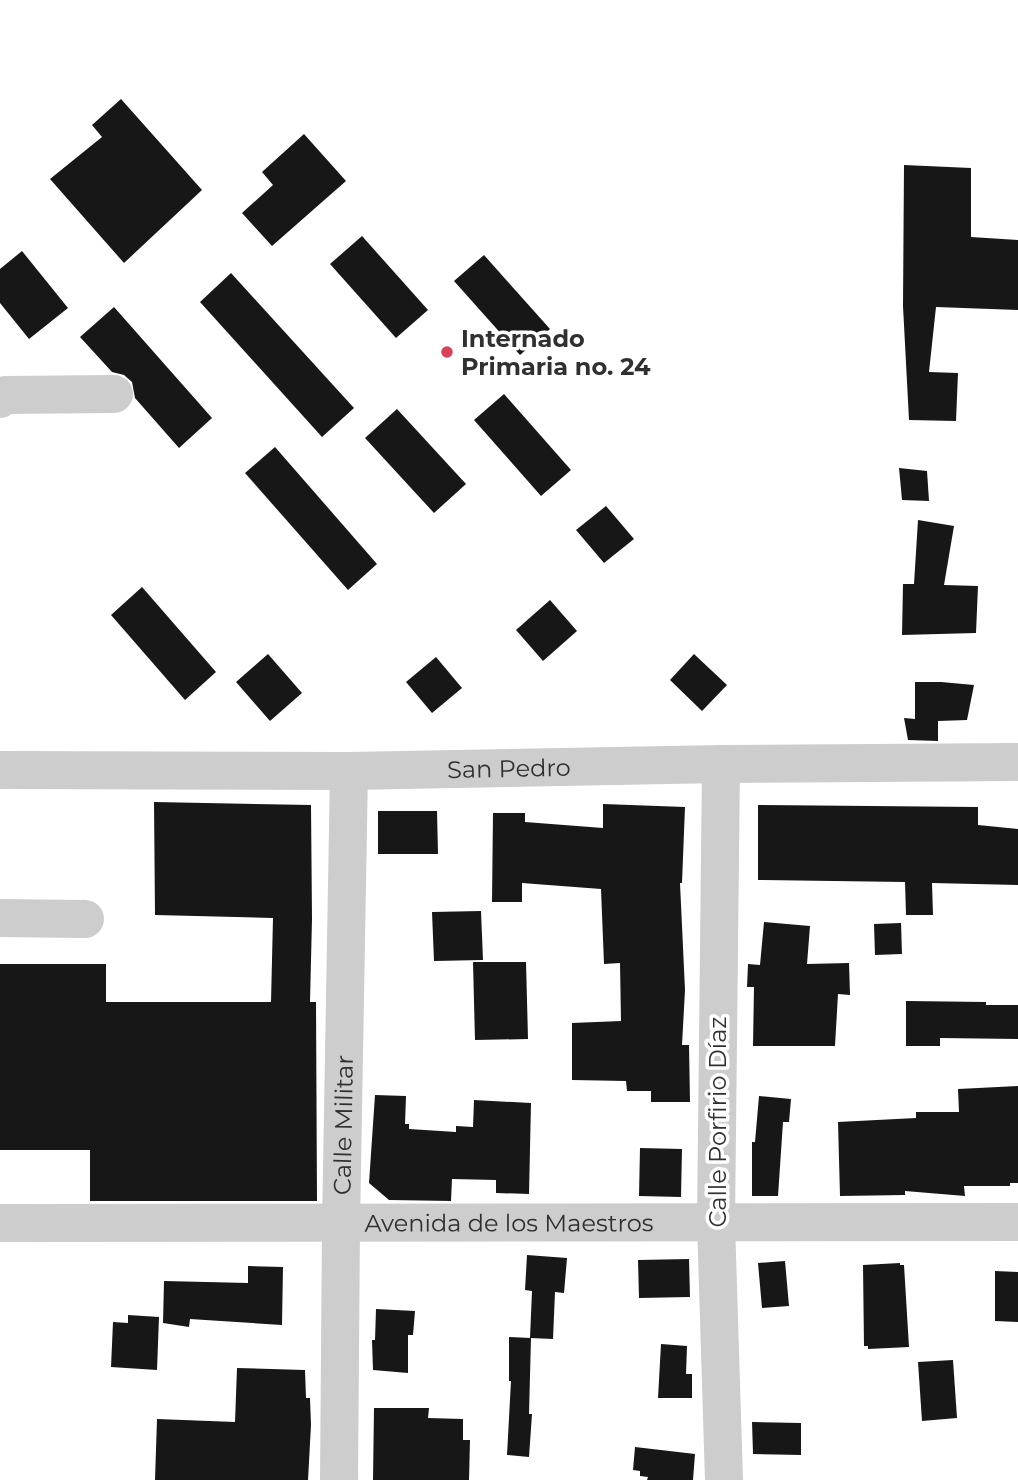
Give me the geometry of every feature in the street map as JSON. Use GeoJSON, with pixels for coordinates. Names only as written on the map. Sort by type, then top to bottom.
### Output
{"type":"FeatureCollection","features":[{"type":"Feature","properties":{"kind":"street"},"geometry":{"type":"LineString","coordinates":[[0,399],[5,395],[114,394]]}},
{"type":"Feature","properties":{"kind":"street","name":"San Pedro"},"geometry":{"type":"LineString","coordinates":[[0,770],[349,771],[1018,762]]}},
{"type":"Feature","properties":{"kind":"street","name":"Calle Porfirio Díaz"},"geometry":{"type":"LineString","coordinates":[[721,764],[716,1222],[724,1480]]}},
{"type":"Feature","properties":{"kind":"street","name":"Calle Militar"},"geometry":{"type":"LineString","coordinates":[[339,1480],[349,771]]}},
{"type":"Feature","properties":{"kind":"street"},"geometry":{"type":"LineString","coordinates":[[0,918],[85,919]]}},
{"type":"Feature","properties":{"kind":"street","name":"Avenida de los Maestros"},"geometry":{"type":"LineString","coordinates":[[0,1223],[341,1225],[1018,1222]]}},
{"type":"Feature","properties":{"kind":"building"},"geometry":{"type":"Polygon","coordinates":[[[121,99],[202,190],[124,263],[50,179],[102,137],[92,125],[121,99]]]}},
{"type":"Feature","properties":{"kind":"building"},"geometry":{"type":"Polygon","coordinates":[[[304,134],[346,181],[272,246],[242,213],[273,185],[262,172],[304,134]]]}},
{"type":"Feature","properties":{"kind":"building"},"geometry":{"type":"Polygon","coordinates":[[[904,165],[971,168],[971,237],[1018,240],[1018,310],[936,307],[929,372],[958,373],[956,421],[909,420],[903,306],[904,165]]]}},
{"type":"Feature","properties":{"kind":"building"},"geometry":{"type":"Polygon","coordinates":[[[362,236],[428,310],[396,338],[330,264],[362,236]]]}},
{"type":"Feature","properties":{"kind":"building"},"geometry":{"type":"Polygon","coordinates":[[[22,251],[68,308],[29,339],[0,303],[0,269],[22,251]]]}},
{"type":"Feature","properties":{"kind":"building"},"geometry":{"type":"Polygon","coordinates":[[[484,255],[550,329],[520,355],[454,281],[484,255]]]}},
{"type":"Feature","properties":{"kind":"building"},"geometry":{"type":"Polygon","coordinates":[[[231,273],[354,408],[322,437],[200,302],[231,273]]]}},
{"type":"Feature","properties":{"kind":"building"},"geometry":{"type":"Polygon","coordinates":[[[114,307],[212,418],[179,448],[135,398],[132,382],[124,375],[112,372],[80,337],[114,307]]]}},
{"type":"Feature","properties":{"kind":"building"},"geometry":{"type":"Polygon","coordinates":[[[504,394],[571,470],[541,496],[474,420],[504,394]]]}},
{"type":"Feature","properties":{"kind":"building"},"geometry":{"type":"Polygon","coordinates":[[[397,409],[466,484],[434,513],[365,438],[397,409]]]}},
{"type":"Feature","properties":{"kind":"building"},"geometry":{"type":"Polygon","coordinates":[[[275,447],[377,564],[348,590],[245,473],[275,447]]]}},
{"type":"Feature","properties":{"kind":"building"},"geometry":{"type":"Polygon","coordinates":[[[899,468],[927,471],[929,501],[902,500],[899,468]]]}},
{"type":"Feature","properties":{"kind":"building"},"geometry":{"type":"Polygon","coordinates":[[[606,506],[634,539],[604,563],[576,530],[606,506]]]}},
{"type":"Feature","properties":{"kind":"building"},"geometry":{"type":"Polygon","coordinates":[[[918,520],[954,526],[944,585],[978,586],[976,633],[902,635],[903,584],[914,584],[918,520]]]}},
{"type":"Feature","properties":{"kind":"building"},"geometry":{"type":"Polygon","coordinates":[[[142,587],[216,672],[185,700],[111,615],[142,587]]]}},
{"type":"Feature","properties":{"kind":"building"},"geometry":{"type":"Polygon","coordinates":[[[550,600],[577,631],[543,661],[516,630],[550,600]]]}},
{"type":"Feature","properties":{"kind":"building"},"geometry":{"type":"Polygon","coordinates":[[[268,654],[302,693],[270,721],[236,682],[268,654]]]}},
{"type":"Feature","properties":{"kind":"building"},"geometry":{"type":"Polygon","coordinates":[[[694,654],[727,685],[702,711],[670,680],[694,654]]]}},
{"type":"Feature","properties":{"kind":"building"},"geometry":{"type":"Polygon","coordinates":[[[436,657],[462,688],[432,713],[406,682],[436,657]]]}},
{"type":"Feature","properties":{"kind":"building"},"geometry":{"type":"Polygon","coordinates":[[[915,682],[974,685],[967,720],[938,721],[938,741],[908,740],[904,718],[915,719],[915,682]]]}},
{"type":"Feature","properties":{"kind":"building"},"geometry":{"type":"Polygon","coordinates":[[[154,802],[311,805],[310,1002],[316,1002],[317,1201],[90,1201],[90,1150],[0,1150],[0,964],[106,964],[106,1002],[271,1002],[273,918],[155,915],[154,802]]]}},
{"type":"Feature","properties":{"kind":"building"},"geometry":{"type":"Polygon","coordinates":[[[603,804],[685,807],[680,883],[685,990],[682,1045],[689,1045],[690,1102],[651,1102],[651,1091],[627,1091],[626,1081],[572,1080],[572,1023],[621,1021],[620,963],[604,964],[601,889],[522,883],[522,902],[492,902],[493,813],[525,813],[525,822],[603,828],[603,804]]]}},
{"type":"Feature","properties":{"kind":"building"},"geometry":{"type":"Polygon","coordinates":[[[758,805],[978,807],[978,825],[1018,829],[1018,885],[932,883],[933,915],[906,915],[905,882],[758,880],[758,805]]]}},
{"type":"Feature","properties":{"kind":"building"},"geometry":{"type":"Polygon","coordinates":[[[378,811],[437,811],[438,854],[378,854],[378,811]]]}},
{"type":"Feature","properties":{"kind":"building"},"geometry":{"type":"Polygon","coordinates":[[[481,911],[483,960],[434,961],[432,912],[481,911]]]}},
{"type":"Feature","properties":{"kind":"building"},"geometry":{"type":"Polygon","coordinates":[[[764,922],[810,926],[807,964],[849,963],[850,995],[838,994],[835,1046],[753,1046],[754,987],[747,987],[748,964],[760,965],[764,922]]]}},
{"type":"Feature","properties":{"kind":"building"},"geometry":{"type":"Polygon","coordinates":[[[901,923],[902,954],[875,955],[874,924],[901,923]]]}},
{"type":"Feature","properties":{"kind":"building"},"geometry":{"type":"Polygon","coordinates":[[[473,962],[526,962],[528,1039],[475,1040],[473,962]]]}},
{"type":"Feature","properties":{"kind":"building"},"geometry":{"type":"Polygon","coordinates":[[[906,1001],[1018,1005],[1018,1039],[940,1038],[940,1046],[906,1046],[906,1001]]]}},
{"type":"Feature","properties":{"kind":"building"},"geometry":{"type":"Polygon","coordinates":[[[1018,1086],[1018,1183],[1010,1183],[1010,1186],[964,1186],[965,1196],[905,1191],[905,1195],[840,1196],[838,1122],[916,1118],[916,1112],[959,1112],[958,1089],[1018,1086]]]}},
{"type":"Feature","properties":{"kind":"building"},"geometry":{"type":"Polygon","coordinates":[[[375,1095],[406,1096],[405,1124],[409,1124],[409,1129],[456,1132],[456,1126],[473,1127],[474,1100],[531,1103],[529,1194],[496,1193],[496,1180],[452,1179],[451,1201],[389,1200],[369,1183],[375,1095]]]}},
{"type":"Feature","properties":{"kind":"building"},"geometry":{"type":"Polygon","coordinates":[[[759,1096],[791,1099],[789,1122],[783,1122],[778,1196],[752,1196],[752,1142],[755,1142],[759,1096]]]}},
{"type":"Feature","properties":{"kind":"building"},"geometry":{"type":"Polygon","coordinates":[[[640,1148],[682,1149],[681,1197],[639,1196],[640,1148]]]}},
{"type":"Feature","properties":{"kind":"building"},"geometry":{"type":"Polygon","coordinates":[[[527,1255],[567,1258],[564,1293],[555,1292],[553,1339],[530,1338],[532,1291],[525,1290],[527,1255]]]}},
{"type":"Feature","properties":{"kind":"building"},"geometry":{"type":"Polygon","coordinates":[[[689,1259],[690,1297],[639,1298],[638,1260],[689,1259]]]}},
{"type":"Feature","properties":{"kind":"building"},"geometry":{"type":"Polygon","coordinates":[[[785,1261],[789,1306],[762,1308],[758,1263],[785,1261]]]}},
{"type":"Feature","properties":{"kind":"building"},"geometry":{"type":"Polygon","coordinates":[[[863,1265],[904,1265],[909,1347],[868,1349],[868,1346],[864,1346],[863,1265]]]}},
{"type":"Feature","properties":{"kind":"building"},"geometry":{"type":"Polygon","coordinates":[[[248,1266],[283,1267],[282,1325],[190,1319],[189,1327],[163,1323],[164,1281],[248,1283],[248,1266]]]}},
{"type":"Feature","properties":{"kind":"building"},"geometry":{"type":"Polygon","coordinates":[[[995,1271],[1018,1272],[1018,1322],[995,1321],[995,1271]]]}},
{"type":"Feature","properties":{"kind":"building"},"geometry":{"type":"Polygon","coordinates":[[[376,1309],[415,1311],[413,1335],[408,1335],[408,1373],[373,1370],[372,1340],[375,1340],[376,1309]]]}},
{"type":"Feature","properties":{"kind":"building"},"geometry":{"type":"Polygon","coordinates":[[[128,1315],[159,1317],[157,1370],[111,1367],[113,1322],[128,1323],[128,1315]]]}},
{"type":"Feature","properties":{"kind":"building"},"geometry":{"type":"Polygon","coordinates":[[[509,1337],[531,1338],[529,1414],[532,1414],[529,1457],[507,1455],[511,1381],[509,1337]]]}},
{"type":"Feature","properties":{"kind":"building"},"geometry":{"type":"Polygon","coordinates":[[[661,1344],[687,1346],[686,1374],[692,1374],[692,1398],[658,1398],[661,1344]]]}},
{"type":"Feature","properties":{"kind":"building"},"geometry":{"type":"Polygon","coordinates":[[[953,1360],[957,1418],[922,1421],[918,1362],[953,1360]]]}},
{"type":"Feature","properties":{"kind":"building"},"geometry":{"type":"Polygon","coordinates":[[[237,1368],[305,1370],[311,1425],[308,1480],[155,1480],[157,1419],[235,1422],[237,1368]]]}},
{"type":"Feature","properties":{"kind":"building"},"geometry":{"type":"Polygon","coordinates":[[[374,1408],[429,1408],[428,1418],[463,1419],[463,1440],[470,1440],[469,1480],[373,1480],[374,1408]]]}},
{"type":"Feature","properties":{"kind":"building"},"geometry":{"type":"Polygon","coordinates":[[[752,1422],[801,1423],[801,1455],[753,1454],[752,1422]]]}},
{"type":"Feature","properties":{"kind":"building"},"geometry":{"type":"Polygon","coordinates":[[[635,1447],[695,1454],[693,1480],[647,1480],[648,1477],[640,1476],[640,1471],[633,1470],[635,1447]]]}},
{"type":"Feature","properties":{"kind":"place","name":"Internado Primaria no. 24"},"geometry":{"type":"Point","coordinates":[447,352]}}]}
